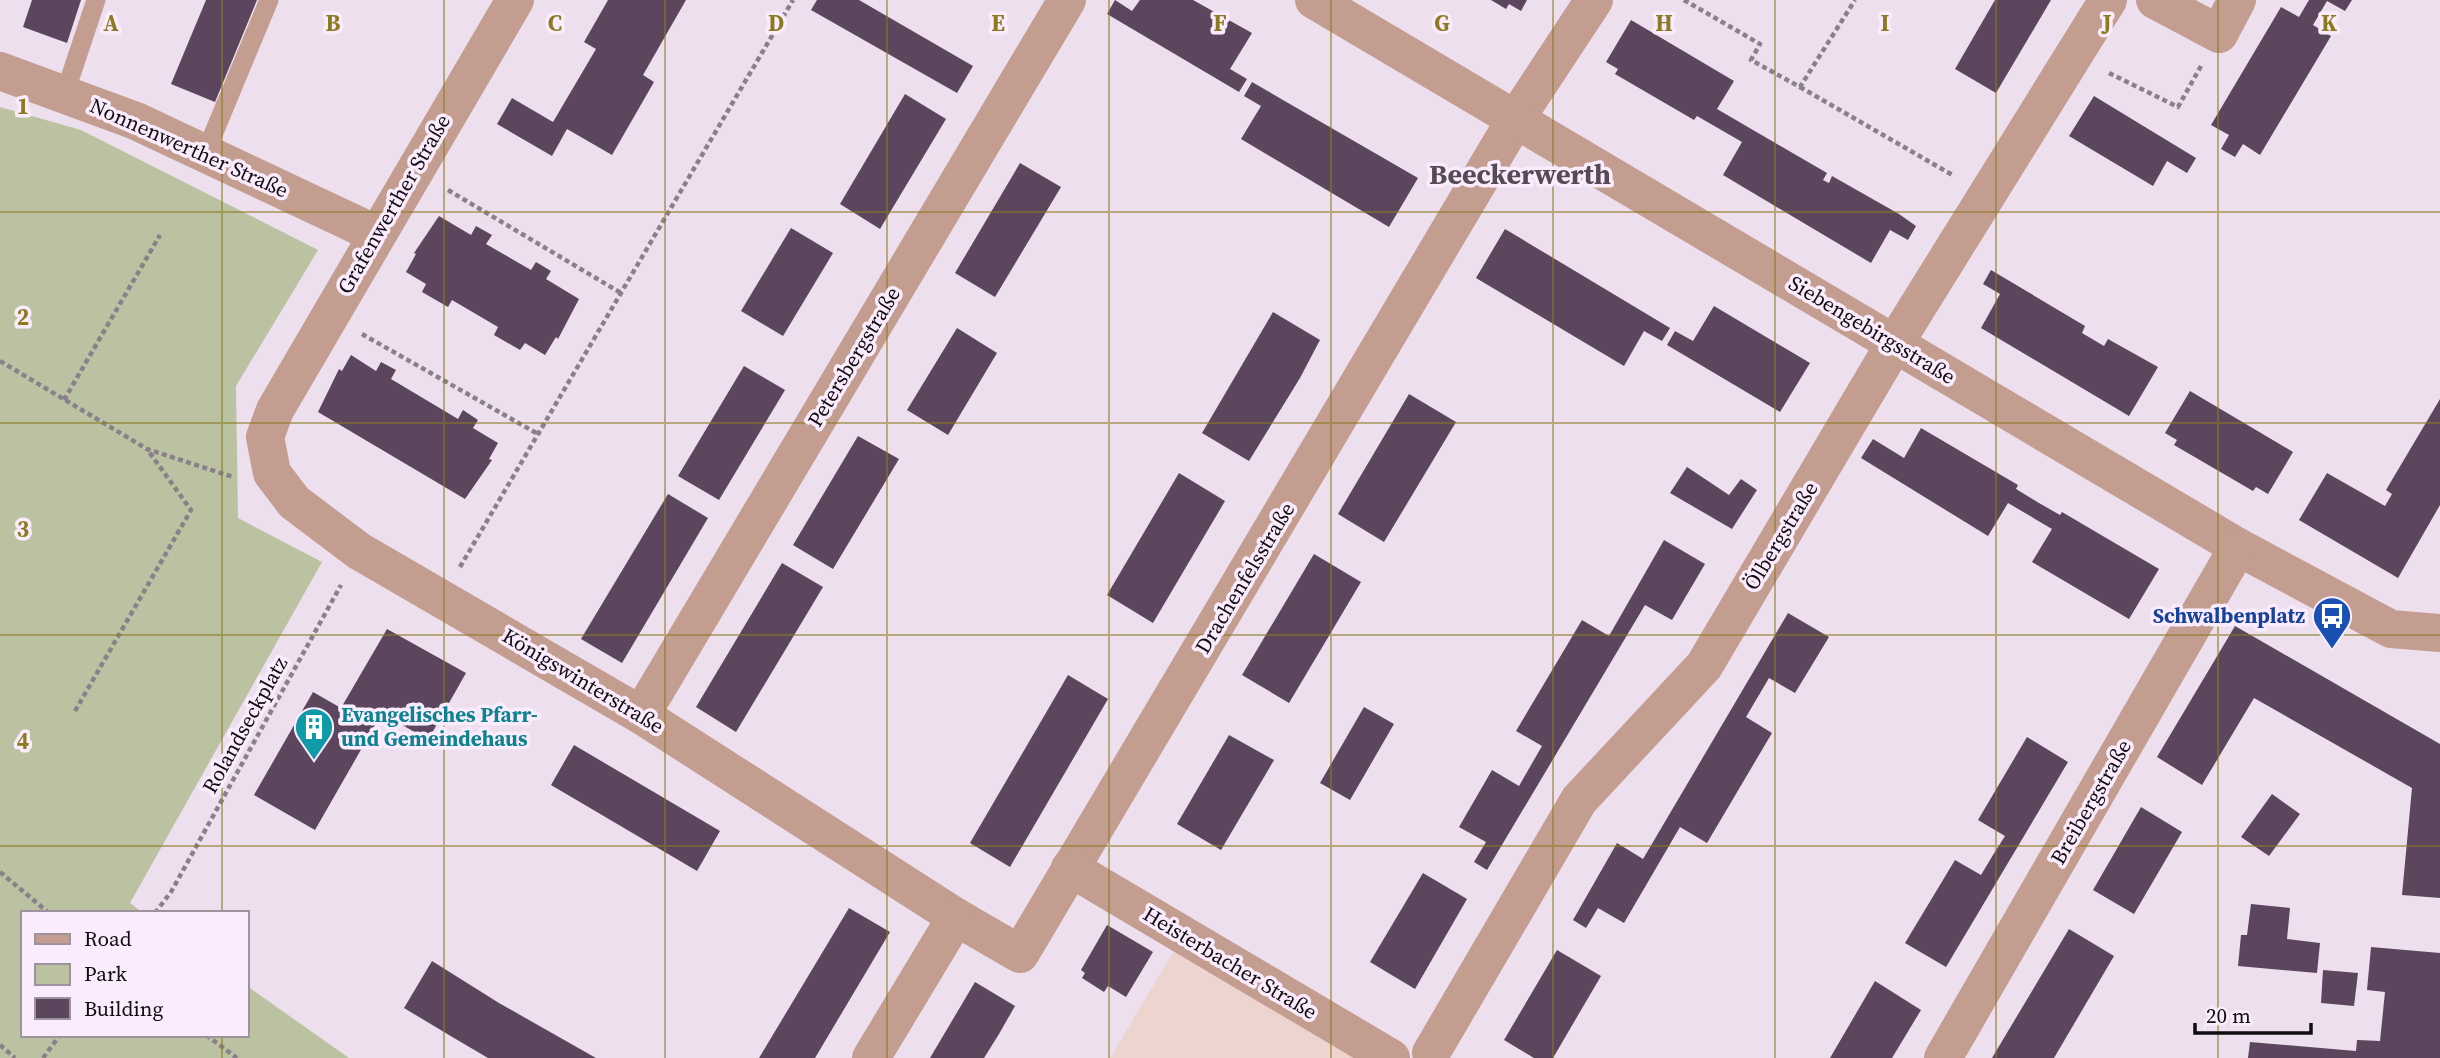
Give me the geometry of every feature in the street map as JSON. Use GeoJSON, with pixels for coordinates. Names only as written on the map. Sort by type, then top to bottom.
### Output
{"type":"FeatureCollection","features":[{"type":"Feature","properties":{"kind":"street","name":"Grafenwerther Straße"},"geometry":{"type":"LineString","coordinates":[[275,410],[515,0]]}},
{"type":"Feature","properties":{"kind":"street","name":"Petersbergstraße"},"geometry":{"type":"LineString","coordinates":[[641,715],[1067,0]]}},
{"type":"Feature","properties":{"kind":"street","name":"Siebengebirgsstraße"},"geometry":{"type":"LineString","coordinates":[[1314,0],[2238,547],[2391,629],[2440,633]]}},
{"type":"Feature","properties":{"kind":"street","name":"Drachenfelsstraße"},"geometry":{"type":"LineString","coordinates":[[956,917],[1020,954],[1515,120],[1594,0]]}},
{"type":"Feature","properties":{"kind":"street","name":"Ölbergstraße"},"geometry":{"type":"LineString","coordinates":[[1424,1056],[1580,800],[1704,666],[1895,344],[2108,0]]}},
{"type":"Feature","properties":{"kind":"street"},"geometry":{"type":"LineString","coordinates":[[2155,0],[2219,34],[2237,0]]}},
{"type":"Feature","properties":{"kind":"street","name":"Nonnenwerther Straße"},"geometry":{"type":"LineString","coordinates":[[0,71],[65,93],[205,154],[376,234]]}},
{"type":"Feature","properties":{"kind":"street","name":"Königswinterstraße"},"geometry":{"type":"LineString","coordinates":[[275,410],[265,437],[272,473],[295,502],[359,551],[641,715],[956,917]]}},
{"type":"Feature","properties":{"kind":"street","name":"Breibergstraße"},"geometry":{"type":"LineString","coordinates":[[1943,1058],[2238,547]]}},
{"type":"Feature","properties":{"kind":"street","name":"Heisterbacher Straße"},"geometry":{"type":"LineString","coordinates":[[1070,868],[1391,1058]]}},
{"type":"Feature","properties":{"kind":"street"},"geometry":{"type":"LineString","coordinates":[[872,1058],[956,917]]}},
{"type":"Feature","properties":{"kind":"lane"},"geometry":{"type":"LineString","coordinates":[[65,93],[96,0]]}},
{"type":"Feature","properties":{"kind":"lane"},"geometry":{"type":"LineString","coordinates":[[205,154],[269,0]]}},
{"type":"Feature","properties":{"kind":"path"},"geometry":{"type":"LineString","coordinates":[[442,597],[793,0]]}},
{"type":"Feature","properties":{"kind":"path"},"geometry":{"type":"LineString","coordinates":[[1684,0],[1760,44],[1751,60],[1987,196]]}},
{"type":"Feature","properties":{"kind":"path"},"geometry":{"type":"LineString","coordinates":[[1800,87],[1855,0]]}},
{"type":"Feature","properties":{"kind":"path"},"geometry":{"type":"LineString","coordinates":[[2074,55],[2178,107],[2219,34]]}},
{"type":"Feature","properties":{"kind":"path"},"geometry":{"type":"LineString","coordinates":[[414,170],[621,293]]}},
{"type":"Feature","properties":{"kind":"path"},"geometry":{"type":"LineString","coordinates":[[64,400],[160,235]]}},
{"type":"Feature","properties":{"kind":"path"},"geometry":{"type":"LineString","coordinates":[[329,315],[538,434]]}},
{"type":"Feature","properties":{"kind":"path"},"geometry":{"type":"LineString","coordinates":[[0,361],[147,449],[237,479],[272,473]]}},
{"type":"Feature","properties":{"kind":"path"},"geometry":{"type":"LineString","coordinates":[[75,711],[191,510],[147,449]]}},
{"type":"Feature","properties":{"kind":"path","name":"Rolandseckplatz"},"geometry":{"type":"LineString","coordinates":[[157,911],[171,892],[359,551]]}},
{"type":"Feature","properties":{"kind":"path"},"geometry":{"type":"LineString","coordinates":[[0,872],[47,911]]}},
{"type":"Feature","properties":{"kind":"path"},"geometry":{"type":"LineString","coordinates":[[43,1058],[59,1037]]}},
{"type":"Feature","properties":{"kind":"path"},"geometry":{"type":"LineString","coordinates":[[209,1037],[237,1058]]}},
{"type":"Feature","properties":{"kind":"path"},"geometry":{"type":"LineString","coordinates":[[0,1045],[16,1058]]}},
{"type":"Feature","properties":{"kind":"shaded area"},"geometry":{"type":"Polygon","coordinates":[[[1174,951],[1357,1058],[1110,1058],[1174,951]]]}},
{"type":"Feature","properties":{"kind":"green space"},"geometry":{"type":"Polygon","coordinates":[[[0,107],[81,130],[318,250],[236,386],[238,518],[322,562],[130,903],[140,911],[21,911],[21,1037],[248,1037],[248,987],[349,1058],[0,1058],[0,107]]]}},
{"type":"Feature","properties":{"kind":"building"},"geometry":{"type":"Polygon","coordinates":[[[32,0],[81,0],[67,43],[23,27],[32,0]]]}},
{"type":"Feature","properties":{"kind":"building"},"geometry":{"type":"Polygon","coordinates":[[[206,0],[257,0],[215,102],[171,84],[206,0]]]}},
{"type":"Feature","properties":{"kind":"building"},"geometry":{"type":"Polygon","coordinates":[[[608,0],[686,0],[643,75],[654,82],[612,155],[567,129],[552,156],[497,124],[512,98],[553,122],[596,49],[584,42],[608,0]]]}},
{"type":"Feature","properties":{"kind":"building"},"geometry":{"type":"Polygon","coordinates":[[[817,0],[859,0],[973,66],[957,93],[811,10],[817,0]]]}},
{"type":"Feature","properties":{"kind":"building"},"geometry":{"type":"Polygon","coordinates":[[[1115,0],[1132,11],[1140,0],[1193,0],[1252,33],[1230,69],[1247,79],[1239,92],[1107,14],[1115,0]]]}},
{"type":"Feature","properties":{"kind":"building"},"geometry":{"type":"Polygon","coordinates":[[[1491,0],[1527,0],[1521,11],[1509,4],[1506,9],[1491,0]]]}},
{"type":"Feature","properties":{"kind":"building"},"geometry":{"type":"Polygon","coordinates":[[[1995,0],[2051,0],[1996,93],[1955,69],[1995,0]]]}},
{"type":"Feature","properties":{"kind":"building"},"geometry":{"type":"Polygon","coordinates":[[[2309,0],[2352,0],[2345,11],[2327,1],[2313,25],[2331,36],[2260,155],[2243,144],[2235,157],[2221,149],[2229,135],[2211,125],[2281,7],[2299,17],[2309,0]]]}},
{"type":"Feature","properties":{"kind":"building"},"geometry":{"type":"Polygon","coordinates":[[[1631,20],[1734,81],[1717,109],[1827,173],[1823,180],[1829,183],[1832,176],[1899,214],[1916,226],[1908,240],[1890,230],[1871,263],[1723,175],[1742,142],[1697,116],[1694,120],[1615,74],[1618,69],[1606,62],[1631,20]]]}},
{"type":"Feature","properties":{"kind":"building"},"geometry":{"type":"Polygon","coordinates":[[[1252,82],[1418,178],[1389,227],[1241,139],[1261,106],[1244,96],[1252,82]]]}},
{"type":"Feature","properties":{"kind":"building"},"geometry":{"type":"Polygon","coordinates":[[[905,94],[946,119],[880,229],[840,204],[905,94]]]}},
{"type":"Feature","properties":{"kind":"building"},"geometry":{"type":"Polygon","coordinates":[[[2094,96],[2196,158],[2187,173],[2167,161],[2153,186],[2069,136],[2094,96]]]}},
{"type":"Feature","properties":{"kind":"building"},"geometry":{"type":"Polygon","coordinates":[[[1020,163],[1061,187],[995,297],[955,273],[1020,163]]]}},
{"type":"Feature","properties":{"kind":"building"},"geometry":{"type":"Polygon","coordinates":[[[439,216],[471,235],[476,226],[492,235],[486,244],[531,270],[536,262],[551,271],[546,279],[579,299],[558,339],[556,337],[545,355],[525,343],[520,350],[494,335],[498,327],[452,300],[448,307],[422,292],[426,284],[406,272],[416,254],[414,253],[439,216]]]}},
{"type":"Feature","properties":{"kind":"building"},"geometry":{"type":"Polygon","coordinates":[[[791,228],[833,253],[783,336],[741,311],[791,228]]]}},
{"type":"Feature","properties":{"kind":"building"},"geometry":{"type":"Polygon","coordinates":[[[1505,229],[1670,328],[1662,341],[1644,331],[1624,366],[1476,278],[1505,229]]]}},
{"type":"Feature","properties":{"kind":"building"},"geometry":{"type":"Polygon","coordinates":[[[1991,270],[2085,326],[2082,333],[2104,346],[2108,339],[2158,367],[2129,416],[1981,328],[2000,294],[1983,284],[1991,270]]]}},
{"type":"Feature","properties":{"kind":"building"},"geometry":{"type":"Polygon","coordinates":[[[1714,306],[1810,363],[1780,412],[1667,345],[1675,331],[1693,341],[1714,306]]]}},
{"type":"Feature","properties":{"kind":"building"},"geometry":{"type":"Polygon","coordinates":[[[1273,312],[1320,340],[1249,461],[1202,433],[1273,312]]]}},
{"type":"Feature","properties":{"kind":"building"},"geometry":{"type":"Polygon","coordinates":[[[957,328],[997,353],[948,435],[907,410],[957,328]]]}},
{"type":"Feature","properties":{"kind":"building"},"geometry":{"type":"Polygon","coordinates":[[[351,355],[376,371],[381,362],[396,370],[391,379],[458,419],[463,410],[478,420],[473,428],[498,443],[489,459],[492,460],[465,499],[318,412],[339,369],[342,371],[351,355]]]}},
{"type":"Feature","properties":{"kind":"building"},"geometry":{"type":"Polygon","coordinates":[[[744,366],[785,390],[719,500],[678,476],[744,366]]]}},
{"type":"Feature","properties":{"kind":"building"},"geometry":{"type":"Polygon","coordinates":[[[2190,391],[2293,452],[2268,494],[2256,487],[2253,491],[2174,445],[2177,440],[2165,433],[2190,391]]]}},
{"type":"Feature","properties":{"kind":"building"},"geometry":{"type":"Polygon","coordinates":[[[1409,394],[1456,422],[1384,542],[1338,514],[1409,394]]]}},
{"type":"Feature","properties":{"kind":"building"},"geometry":{"type":"Polygon","coordinates":[[[2440,399],[2440,505],[2398,578],[2299,520],[2327,473],[2385,506],[2392,494],[2386,490],[2440,399]]]}},
{"type":"Feature","properties":{"kind":"building"},"geometry":{"type":"Polygon","coordinates":[[[1921,428],[2018,485],[2016,489],[2039,503],[2060,515],[2062,512],[2159,569],[2129,619],[2032,562],[2052,529],[2008,503],[1988,536],[1861,458],[1873,439],[1904,458],[1921,428]]]}},
{"type":"Feature","properties":{"kind":"building"},"geometry":{"type":"Polygon","coordinates":[[[858,436],[899,459],[833,569],[793,545],[858,436]]]}},
{"type":"Feature","properties":{"kind":"building"},"geometry":{"type":"Polygon","coordinates":[[[1687,467],[1729,495],[1741,479],[1757,490],[1732,529],[1670,493],[1687,467]]]}},
{"type":"Feature","properties":{"kind":"building"},"geometry":{"type":"Polygon","coordinates":[[[1179,473],[1225,501],[1153,623],[1107,595],[1179,473]]]}},
{"type":"Feature","properties":{"kind":"building"},"geometry":{"type":"Polygon","coordinates":[[[668,494],[708,518],[622,663],[581,639],[668,494]]]}},
{"type":"Feature","properties":{"kind":"building"},"geometry":{"type":"Polygon","coordinates":[[[1664,540],[1705,564],[1672,620],[1645,605],[1487,870],[1474,862],[1486,842],[1459,827],[1492,770],[1519,786],[1542,746],[1516,731],[1582,620],[1609,636],[1664,540]]]}},
{"type":"Feature","properties":{"kind":"building"},"geometry":{"type":"Polygon","coordinates":[[[1314,554],[1361,582],[1289,703],[1242,675],[1314,554]]]}},
{"type":"Feature","properties":{"kind":"building"},"geometry":{"type":"Polygon","coordinates":[[[782,563],[823,587],[736,732],[696,707],[782,563]]]}},
{"type":"Feature","properties":{"kind":"building"},"geometry":{"type":"Polygon","coordinates":[[[1788,613],[1829,637],[1795,693],[1769,678],[1746,717],[1772,733],[1707,843],[1680,827],[1624,923],[1598,908],[1586,928],[1573,920],[1617,843],[1643,859],[1788,613]]]}},
{"type":"Feature","properties":{"kind":"building"},"geometry":{"type":"Polygon","coordinates":[[[2235,626],[2440,744],[2440,898],[2402,895],[2412,788],[2254,698],[2202,785],[2157,757],[2235,626]]]}},
{"type":"Feature","properties":{"kind":"building"},"geometry":{"type":"Polygon","coordinates":[[[387,629],[466,673],[428,740],[382,713],[315,830],[254,795],[313,692],[341,708],[387,629]]]}},
{"type":"Feature","properties":{"kind":"building"},"geometry":{"type":"Polygon","coordinates":[[[1068,675],[1108,699],[1010,867],[970,843],[1068,675]]]}},
{"type":"Feature","properties":{"kind":"building"},"geometry":{"type":"Polygon","coordinates":[[[1364,707],[1394,724],[1350,800],[1320,783],[1364,707]]]}},
{"type":"Feature","properties":{"kind":"building"},"geometry":{"type":"Polygon","coordinates":[[[1229,735],[1274,760],[1221,850],[1177,824],[1229,735]]]}},
{"type":"Feature","properties":{"kind":"building"},"geometry":{"type":"Polygon","coordinates":[[[2027,737],[2068,762],[1946,967],[1905,943],[1955,860],[1981,875],[2005,836],[1978,820],[2027,737]]]}},
{"type":"Feature","properties":{"kind":"building"},"geometry":{"type":"Polygon","coordinates":[[[574,745],[720,831],[697,871],[551,785],[574,745]]]}},
{"type":"Feature","properties":{"kind":"building"},"geometry":{"type":"Polygon","coordinates":[[[2272,794],[2300,814],[2269,856],[2241,837],[2272,794]]]}},
{"type":"Feature","properties":{"kind":"building"},"geometry":{"type":"Polygon","coordinates":[[[2141,807],[2182,832],[2134,914],[2093,890],[2141,807]]]}},
{"type":"Feature","properties":{"kind":"building"},"geometry":{"type":"Polygon","coordinates":[[[1423,873],[1467,899],[1415,989],[1370,962],[1423,873]]]}},
{"type":"Feature","properties":{"kind":"building"},"geometry":{"type":"Polygon","coordinates":[[[2251,904],[2290,908],[2287,939],[2320,943],[2317,973],[2238,966],[2241,935],[2247,935],[2251,904]]]}},
{"type":"Feature","properties":{"kind":"building"},"geometry":{"type":"Polygon","coordinates":[[[849,908],[890,932],[815,1058],[759,1058],[849,908]]]}},
{"type":"Feature","properties":{"kind":"building"},"geometry":{"type":"Polygon","coordinates":[[[1107,925],[1153,952],[1126,997],[1108,986],[1104,992],[1082,978],[1085,973],[1081,970],[1107,925]]]}},
{"type":"Feature","properties":{"kind":"building"},"geometry":{"type":"Polygon","coordinates":[[[2069,929],[2114,956],[2054,1058],[1992,1058],[2069,929]]]}},
{"type":"Feature","properties":{"kind":"building"},"geometry":{"type":"Polygon","coordinates":[[[2371,947],[2440,953],[2440,1058],[2248,1058],[2250,1042],[2356,1051],[2357,1040],[2380,1041],[2385,992],[2367,990],[2371,947]]]}},
{"type":"Feature","properties":{"kind":"building"},"geometry":{"type":"Polygon","coordinates":[[[1557,950],[1601,976],[1553,1058],[1534,1058],[1504,1040],[1557,950]]]}},
{"type":"Feature","properties":{"kind":"building"},"geometry":{"type":"Polygon","coordinates":[[[432,961],[596,1058],[488,1058],[454,1038],[404,1008],[432,961]]]}},
{"type":"Feature","properties":{"kind":"building"},"geometry":{"type":"Polygon","coordinates":[[[2323,970],[2358,973],[2354,1006],[2321,1003],[2323,970]]]}},
{"type":"Feature","properties":{"kind":"building"},"geometry":{"type":"Polygon","coordinates":[[[1875,981],[1921,1010],[1892,1058],[1830,1058],[1875,981]]]}},
{"type":"Feature","properties":{"kind":"building"},"geometry":{"type":"Polygon","coordinates":[[[975,982],[1015,1006],[999,1034],[984,1058],[930,1058],[975,982]]]}},
{"type":"Feature","properties":{"kind":"place","name":"Schwalbenplatz"},"geometry":{"type":"Point","coordinates":[2332,650]}},
{"type":"Feature","properties":{"kind":"place","name":"Evangelisches Pfarr- und Gemeindehaus"},"geometry":{"type":"Point","coordinates":[314,761]}},
{"type":"Feature","properties":{"kind":"district","name":"Beeckerwerth"},"geometry":{"type":"Point","coordinates":[1520,174]}}]}
